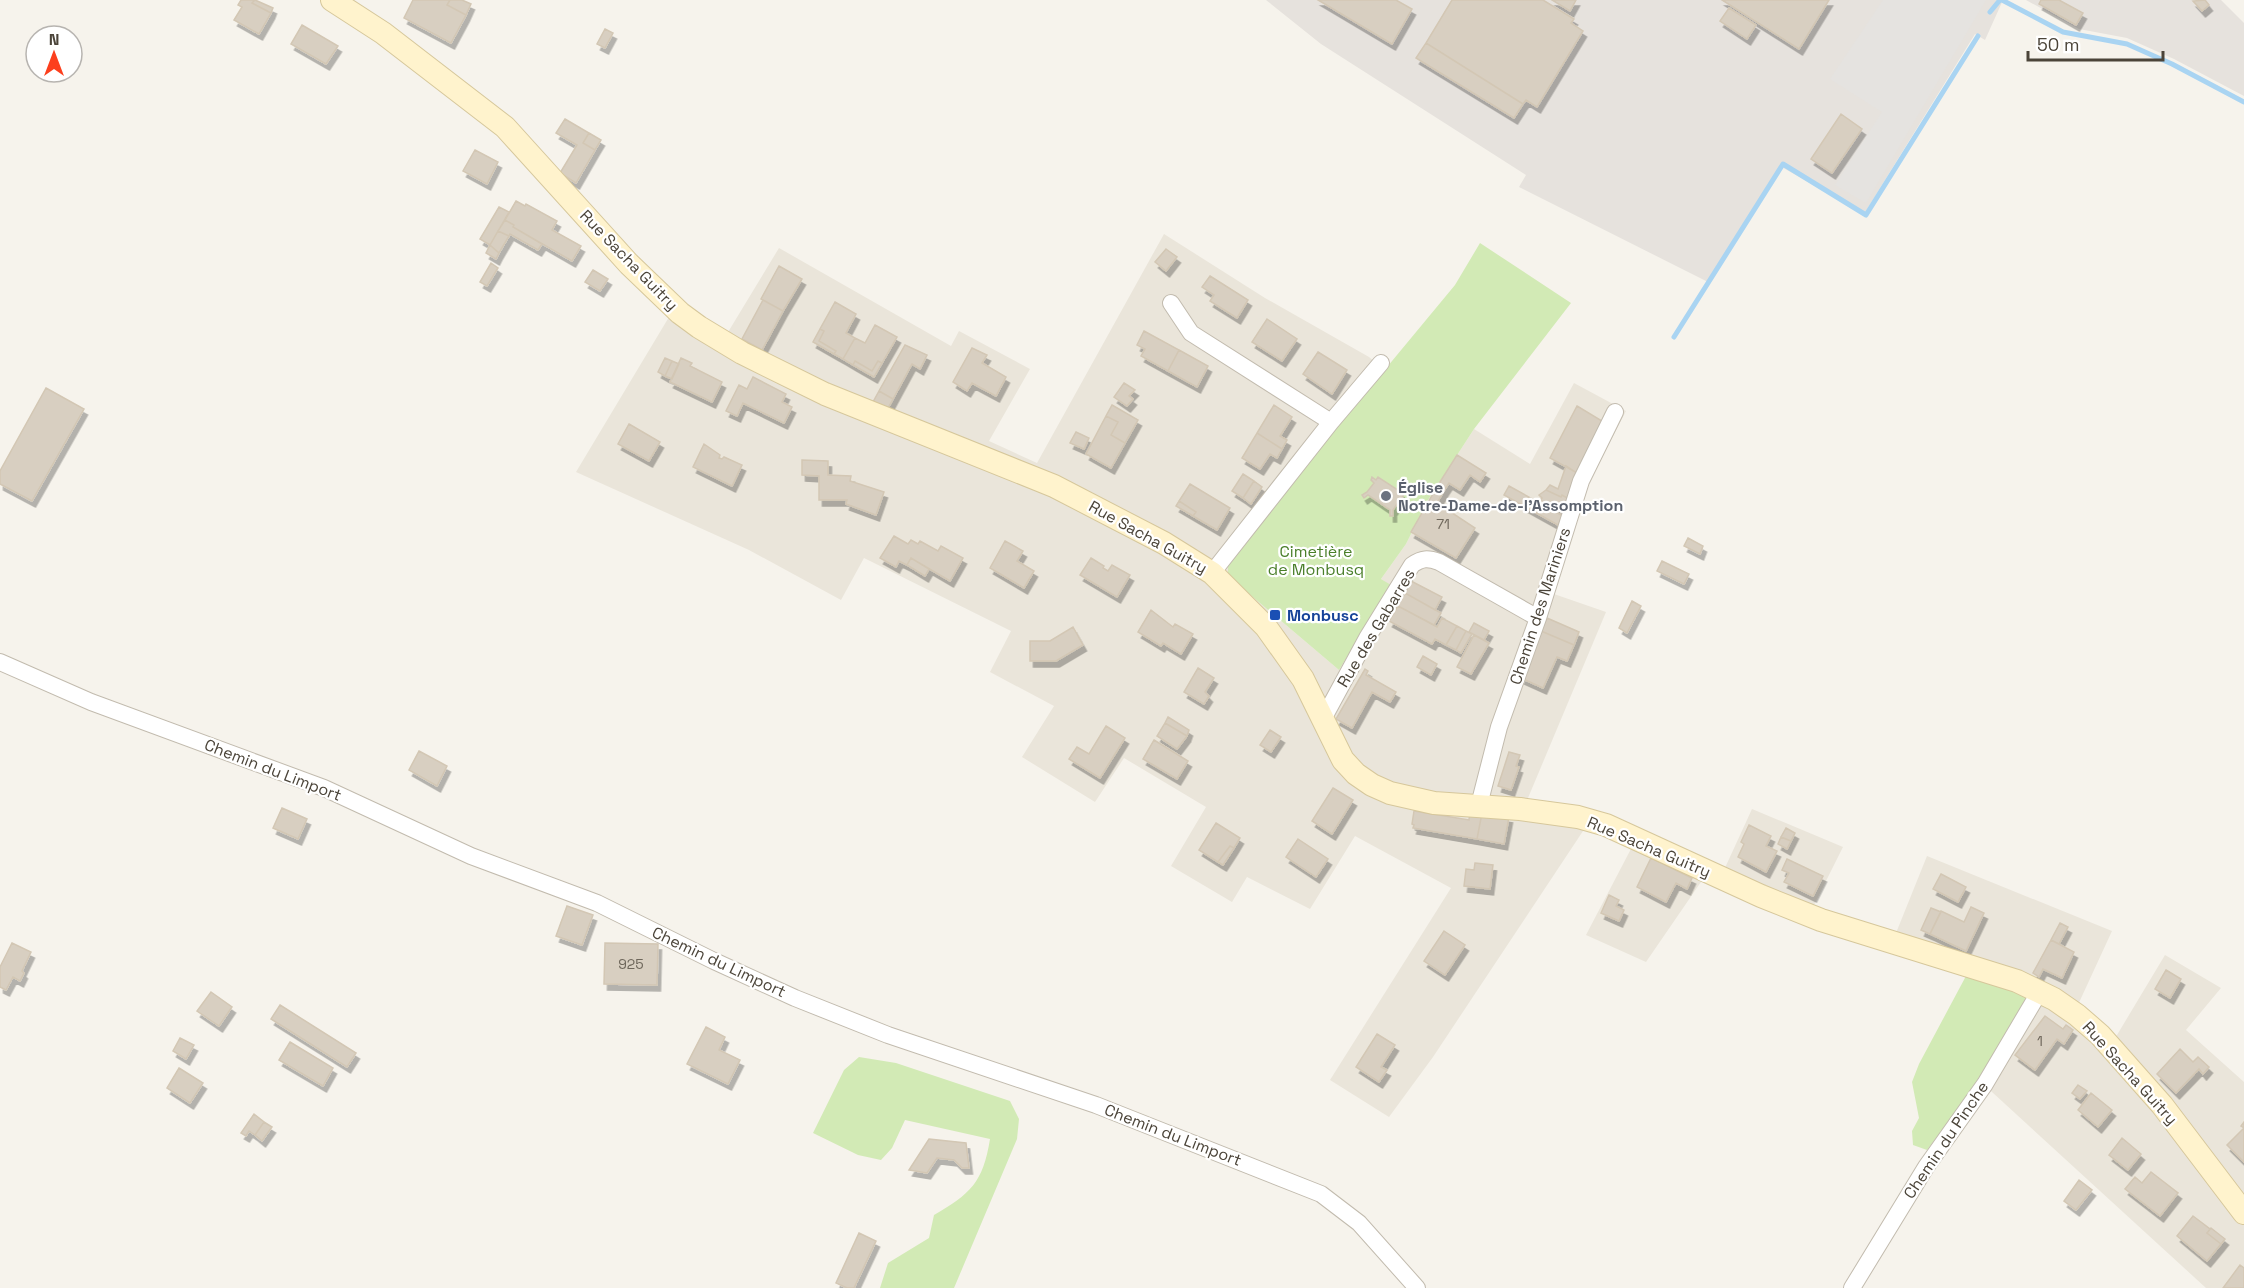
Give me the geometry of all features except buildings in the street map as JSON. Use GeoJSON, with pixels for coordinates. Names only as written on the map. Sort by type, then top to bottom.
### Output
{"type":"FeatureCollection","features":[{"type":"Feature","properties":{"kind":"street","name":"Rue Sacha Guitry"},"geometry":{"type":"LineString","coordinates":[[332,0],[383,33],[505,127],[629,264],[680,313],[699,327],[742,353],[825,394],[1054,486],[1164,543],[1212,573],[1266,627],[1303,679],[1343,760],[1356,774],[1372,785],[1390,793],[1434,803],[1520,808],[1578,817],[1606,825],[1761,896],[1821,920],[2017,981],[2040,991],[2077,1015],[2100,1035],[2162,1105],[2244,1213]]}},
{"type":"Feature","properties":{"kind":"street"},"geometry":{"type":"LineString","coordinates":[[1171,303],[1191,333],[1331,422]]}},
{"type":"Feature","properties":{"kind":"street"},"geometry":{"type":"LineString","coordinates":[[1212,573],[1331,422],[1381,363]]}},
{"type":"Feature","properties":{"kind":"street","name":"Chemin des Mariniers"},"geometry":{"type":"LineString","coordinates":[[1479,805],[1499,727],[1538,618],[1581,481],[1615,412]]}},
{"type":"Feature","properties":{"kind":"street","name":"Rue des Gabarres"},"geometry":{"type":"LineString","coordinates":[[1322,721],[1367,638],[1412,565],[1420,560],[1430,558],[1439,562],[1538,618]]}},
{"type":"Feature","properties":{"kind":"street","name":"Chemin du Limport"},"geometry":{"type":"LineString","coordinates":[[0,662],[90,702],[324,788],[471,856],[597,903],[714,961],[806,1002],[888,1035],[1096,1105],[1321,1194],[1359,1223],[1417,1288]]}},
{"type":"Feature","properties":{"kind":"street","name":"Chemin du Pinche"},"geometry":{"type":"LineString","coordinates":[[1852,1288],[1926,1167],[1985,1084],[2040,991]]}},
{"type":"Feature","properties":{"kind":"shaded area"},"geometry":{"type":"Polygon","coordinates":[[[1266,0],[2003,0],[1985,40],[1975,34],[1864,214],[1780,166],[1708,282],[1519,187],[1526,175],[1321,44],[1266,0]]]}},
{"type":"Feature","properties":{"kind":"shaded area"},"geometry":{"type":"Polygon","coordinates":[[[1883,0],[1986,0],[1866,203],[1835,185],[1882,112],[1830,79],[1883,0]]]}},
{"type":"Feature","properties":{"kind":"shaded area"},"geometry":{"type":"Polygon","coordinates":[[[2026,0],[2221,0],[2244,23],[2244,96],[2174,59],[2127,38],[2079,29],[2026,0]]]}},
{"type":"Feature","properties":{"kind":"shaded area"},"geometry":{"type":"Polygon","coordinates":[[[1164,234],[1265,298],[1369,357],[1384,370],[1228,576],[1339,670],[1391,586],[1381,579],[1406,544],[1428,500],[1474,429],[1530,464],[1574,383],[1626,411],[1588,485],[1554,594],[1606,612],[1528,798],[1525,817],[1585,828],[1433,1057],[1389,1117],[1330,1080],[1451,888],[1355,836],[1310,909],[1247,877],[1232,902],[1171,866],[1206,807],[1124,758],[1095,802],[1022,757],[1054,706],[990,672],[1011,631],[864,558],[841,600],[749,550],[576,472],[672,312],[719,347],[779,248],[951,346],[959,331],[1030,369],[989,441],[1037,463],[1164,234]]]}},
{"type":"Feature","properties":{"kind":"shaded area"},"geometry":{"type":"Polygon","coordinates":[[[1752,809],[1843,847],[1812,909],[1724,870],[1752,809]]]}},
{"type":"Feature","properties":{"kind":"shaded area"},"geometry":{"type":"Polygon","coordinates":[[[1633,845],[1703,879],[1646,962],[1586,935],[1633,845]]]}},
{"type":"Feature","properties":{"kind":"shaded area"},"geometry":{"type":"Polygon","coordinates":[[[1927,856],[2112,931],[2071,1020],[2105,1055],[2165,955],[2221,988],[2186,1030],[2244,1082],[2244,1288],[2206,1288],[1980,1081],[2027,997],[1896,933],[1927,856]]]}},
{"type":"Feature","properties":{"kind":"green space","name":"Cimetière de Monbusq"},"geometry":{"type":"Polygon","coordinates":[[[1480,243],[1571,303],[1474,429],[1428,500],[1406,544],[1381,579],[1391,585],[1339,670],[1228,576],[1228,559],[1455,285],[1480,243]]]}},
{"type":"Feature","properties":{"kind":"green space"},"geometry":{"type":"Polygon","coordinates":[[[1966,976],[2028,996],[1980,1081],[1927,1150],[1913,1145],[1912,1131],[1919,1118],[1912,1082],[1919,1064],[1966,976]]]}},
{"type":"Feature","properties":{"kind":"green space"},"geometry":{"type":"Polygon","coordinates":[[[859,1057],[896,1063],[1010,1101],[1019,1119],[1017,1139],[954,1288],[880,1288],[888,1263],[929,1238],[934,1215],[973,1186],[983,1166],[990,1139],[905,1120],[892,1148],[881,1160],[858,1155],[813,1133],[844,1070],[859,1057]]]}},
{"type":"Feature","properties":{"kind":"waterway"},"geometry":{"type":"LineString","coordinates":[[1990,12],[2000,0]]}},
{"type":"Feature","properties":{"kind":"waterway"},"geometry":{"type":"LineString","coordinates":[[2002,0],[2063,32],[2127,44],[2172,64],[2244,102]]}},
{"type":"Feature","properties":{"kind":"waterway"},"geometry":{"type":"LineString","coordinates":[[1674,337],[1783,164],[1866,215],[1978,36]]}},
{"type":"Feature","properties":{"kind":"place","name":"Église Notre-Dame-de-l'Assomption"},"geometry":{"type":"Point","coordinates":[1386,496]}},
{"type":"Feature","properties":{"kind":"place","name":"Monbusc"},"geometry":{"type":"Point","coordinates":[1275,615]}}]}
